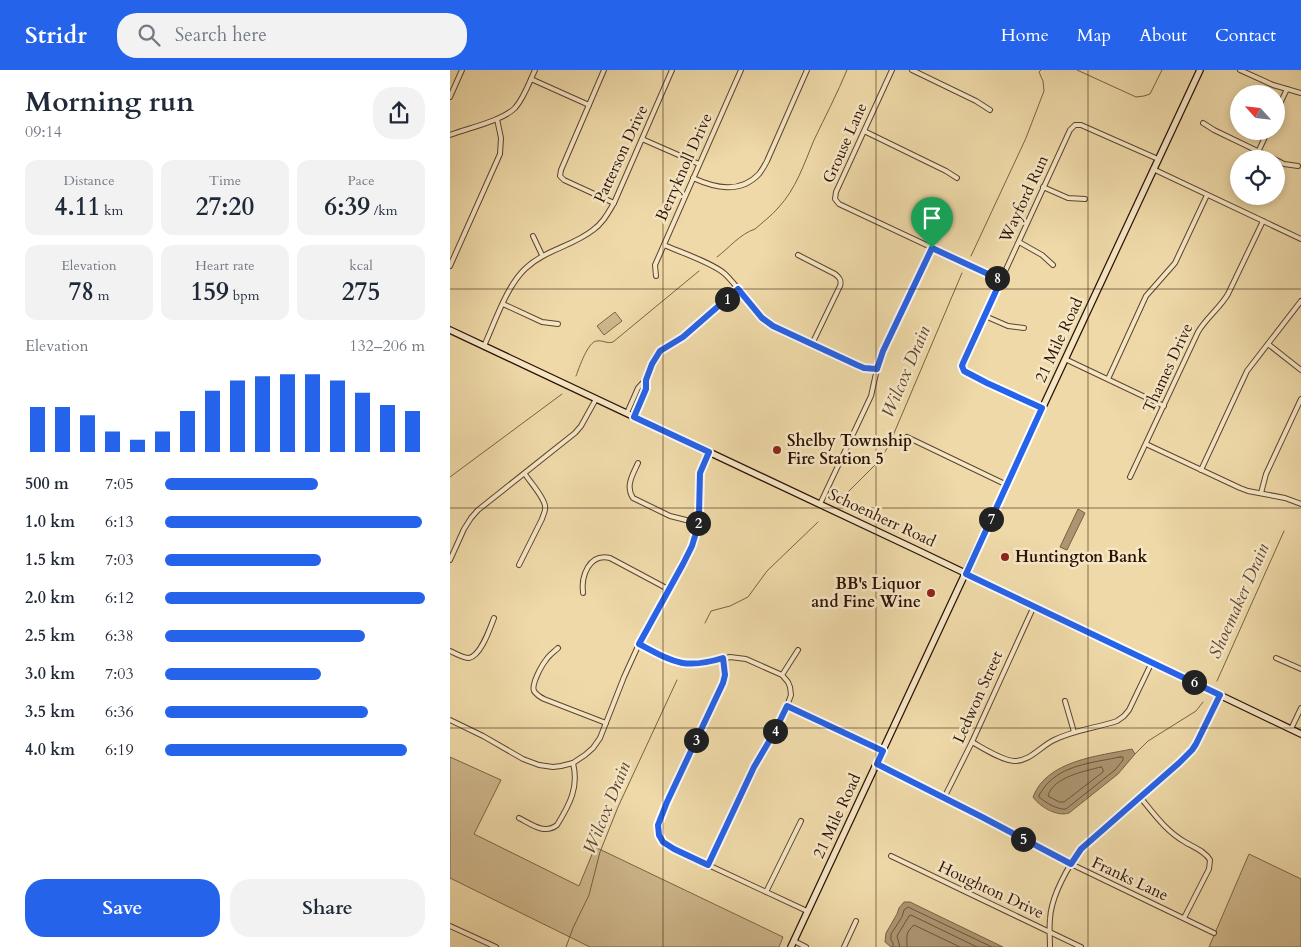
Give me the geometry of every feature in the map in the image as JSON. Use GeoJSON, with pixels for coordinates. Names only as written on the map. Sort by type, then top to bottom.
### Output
{"type":"FeatureCollection","features":[{"type":"Feature","properties":{"kind":"street"},"geometry":{"type":"LineString","coordinates":[[450,97],[462,70]]}},
{"type":"Feature","properties":{"kind":"street"},"geometry":{"type":"LineString","coordinates":[[451,133],[497,119],[508,113],[522,98],[535,70]]}},
{"type":"Feature","properties":{"kind":"street"},"geometry":{"type":"LineString","coordinates":[[604,70],[560,176],[564,180],[614,203]]}},
{"type":"Feature","properties":{"kind":"street","name":"Patterson Drive"},"geometry":{"type":"LineString","coordinates":[[484,346],[510,290],[518,275],[526,266],[542,256],[581,238],[603,221],[614,203],[672,70]]}},
{"type":"Feature","properties":{"kind":"street","name":"Berryknoll Drive"},"geometry":{"type":"LineString","coordinates":[[656,276],[655,266],[741,70]]}},
{"type":"Feature","properties":{"kind":"street"},"geometry":{"type":"LineString","coordinates":[[693,178],[721,188],[732,188],[748,182],[760,174],[807,70]]}},
{"type":"Feature","properties":{"kind":"street","name":"Grouse Lane"},"geometry":{"type":"LineString","coordinates":[[892,70],[836,192],[835,200],[839,204],[932,248]]}},
{"type":"Feature","properties":{"kind":"street"},"geometry":{"type":"LineString","coordinates":[[912,70],[976,101],[990,110]]}},
{"type":"Feature","properties":{"kind":"street","name":"21 Mile Road"},"geometry":{"type":"LineString","coordinates":[[790,947],[1200,70]]}},
{"type":"Feature","properties":{"kind":"street"},"geometry":{"type":"LineString","coordinates":[[1240,70],[1264,81],[1301,93]]}},
{"type":"Feature","properties":{"kind":"street"},"geometry":{"type":"LineString","coordinates":[[531,79],[589,105]]}},
{"type":"Feature","properties":{"kind":"street"},"geometry":{"type":"LineString","coordinates":[[1285,93],[1287,89]]}},
{"type":"Feature","properties":{"kind":"street"},"geometry":{"type":"LineString","coordinates":[[450,266],[500,154],[501,138],[497,119]]}},
{"type":"Feature","properties":{"kind":"street"},"geometry":{"type":"LineString","coordinates":[[1203,123],[1254,150]]}},
{"type":"Feature","properties":{"kind":"street","name":"Wayford Run"},"geometry":{"type":"LineString","coordinates":[[1042,408],[965,372],[962,366],[1043,187],[1070,130],[1075,125],[1081,125],[1158,159]]}},
{"type":"Feature","properties":{"kind":"street"},"geometry":{"type":"LineString","coordinates":[[864,131],[957,178]]}},
{"type":"Feature","properties":{"kind":"street"},"geometry":{"type":"LineString","coordinates":[[642,139],[699,164]]}},
{"type":"Feature","properties":{"kind":"street"},"geometry":{"type":"LineString","coordinates":[[1285,164],[1298,166]]}},
{"type":"Feature","properties":{"kind":"street"},"geometry":{"type":"LineString","coordinates":[[1154,169],[1301,239]]}},
{"type":"Feature","properties":{"kind":"street"},"geometry":{"type":"LineString","coordinates":[[1043,187],[1065,198],[1086,199]]}},
{"type":"Feature","properties":{"kind":"street"},"geometry":{"type":"LineString","coordinates":[[1108,379],[1146,296],[1175,264],[1208,195]]}},
{"type":"Feature","properties":{"kind":"street","name":"Thames Drive"},"geometry":{"type":"LineString","coordinates":[[1130,477],[1198,332],[1203,323],[1228,294],[1263,221]]}},
{"type":"Feature","properties":{"kind":"street"},"geometry":{"type":"LineString","coordinates":[[533,236],[542,256]]}},
{"type":"Feature","properties":{"kind":"street"},"geometry":{"type":"LineString","coordinates":[[1019,242],[1042,255],[1053,265]]}},
{"type":"Feature","properties":{"kind":"street"},"geometry":{"type":"LineString","coordinates":[[664,245],[717,268],[725,274],[766,322],[864,368],[877,369]]}},
{"type":"Feature","properties":{"kind":"street"},"geometry":{"type":"LineString","coordinates":[[820,504],[866,408],[874,387],[883,351],[932,248],[1001,280]]}},
{"type":"Feature","properties":{"kind":"street"},"geometry":{"type":"LineString","coordinates":[[798,255],[835,274],[840,279],[840,286],[812,344]]}},
{"type":"Feature","properties":{"kind":"street"},"geometry":{"type":"LineString","coordinates":[[634,417],[646,389],[646,380],[652,364],[660,351],[683,337],[738,289]]}},
{"type":"Feature","properties":{"kind":"street"},"geometry":{"type":"LineString","coordinates":[[1201,470],[1247,371],[1301,301]]}},
{"type":"Feature","properties":{"kind":"street"},"geometry":{"type":"LineString","coordinates":[[503,304],[542,322],[558,324]]}},
{"type":"Feature","properties":{"kind":"street"},"geometry":{"type":"LineString","coordinates":[[985,316],[1008,326],[1024,328]]}},
{"type":"Feature","properties":{"kind":"street","name":"Schoenherr Road"},"geometry":{"type":"LineString","coordinates":[[450,330],[1301,734]]}},
{"type":"Feature","properties":{"kind":"street"},"geometry":{"type":"LineString","coordinates":[[1268,344],[1301,370]]}},
{"type":"Feature","properties":{"kind":"street"},"geometry":{"type":"LineString","coordinates":[[1065,359],[1164,406]]}},
{"type":"Feature","properties":{"kind":"street"},"geometry":{"type":"LineString","coordinates":[[627,413],[638,388],[646,380]]}},
{"type":"Feature","properties":{"kind":"street"},"geometry":{"type":"LineString","coordinates":[[450,560],[474,514],[575,432],[581,426],[596,399]]}},
{"type":"Feature","properties":{"kind":"street"},"geometry":{"type":"LineString","coordinates":[[1261,493],[1266,474],[1301,399]]}},
{"type":"Feature","properties":{"kind":"street"},"geometry":{"type":"LineString","coordinates":[[907,437],[1007,484]]}},
{"type":"Feature","properties":{"kind":"street"},"geometry":{"type":"LineString","coordinates":[[1146,444],[1240,488],[1285,498],[1301,504]]}},
{"type":"Feature","properties":{"kind":"street"},"geometry":{"type":"LineString","coordinates":[[450,720],[483,736],[530,763],[539,765],[553,767],[573,763],[594,748],[600,738],[624,676],[639,644],[689,554],[698,523],[700,473],[709,452]]}},
{"type":"Feature","properties":{"kind":"street"},"geometry":{"type":"LineString","coordinates":[[638,463],[629,486],[633,498],[670,516],[698,523]]}},
{"type":"Feature","properties":{"kind":"street"},"geometry":{"type":"LineString","coordinates":[[519,565],[542,519],[545,506],[542,497],[525,474]]}},
{"type":"Feature","properties":{"kind":"street"},"geometry":{"type":"LineString","coordinates":[[583,593],[582,582],[588,569],[596,558],[603,557],[610,558],[668,589]]}},
{"type":"Feature","properties":{"kind":"street","name":"Ledwon Street"},"geometry":{"type":"LineString","coordinates":[[944,798],[972,742],[1034,606]]}},
{"type":"Feature","properties":{"kind":"street"},"geometry":{"type":"LineString","coordinates":[[450,650],[467,658],[475,655],[481,647],[494,618]]}},
{"type":"Feature","properties":{"kind":"street"},"geometry":{"type":"LineString","coordinates":[[639,644],[666,658],[685,664],[704,664],[723,658],[736,657],[746,659],[782,675],[790,687],[791,695],[787,706],[754,767],[708,865]]}},
{"type":"Feature","properties":{"kind":"street"},"geometry":{"type":"LineString","coordinates":[[558,648],[543,664],[534,684],[535,692],[544,699],[606,723]]}},
{"type":"Feature","properties":{"kind":"street"},"geometry":{"type":"LineString","coordinates":[[782,675],[798,650]]}},
{"type":"Feature","properties":{"kind":"street"},"geometry":{"type":"LineString","coordinates":[[723,658],[725,675],[723,683],[659,819],[659,835],[667,845],[807,911]]}},
{"type":"Feature","properties":{"kind":"street"},"geometry":{"type":"LineString","coordinates":[[1276,658],[1301,669]]}},
{"type":"Feature","properties":{"kind":"street"},"geometry":{"type":"LineString","coordinates":[[972,742],[1004,758],[1015,761],[1030,756],[1055,739],[1112,722],[1124,716],[1129,710],[1152,662]]}},
{"type":"Feature","properties":{"kind":"street"},"geometry":{"type":"LineString","coordinates":[[1050,947],[1049,920],[1051,910],[1071,864],[1081,849],[1192,750],[1220,695]]}},
{"type":"Feature","properties":{"kind":"street"},"geometry":{"type":"LineString","coordinates":[[1065,701],[1074,732]]}},
{"type":"Feature","properties":{"kind":"street"},"geometry":{"type":"LineString","coordinates":[[787,706],[883,751]]}},
{"type":"Feature","properties":{"kind":"street"},"geometry":{"type":"LineString","coordinates":[[1291,729],[1301,708]]}},
{"type":"Feature","properties":{"kind":"street"},"geometry":{"type":"LineString","coordinates":[[519,818],[545,830],[557,825],[575,788],[573,763]]}},
{"type":"Feature","properties":{"kind":"street","name":"Franks Lane"},"geometry":{"type":"LineString","coordinates":[[877,764],[1071,864],[1214,933]]}},
{"type":"Feature","properties":{"kind":"street"},"geometry":{"type":"LineString","coordinates":[[1140,798],[1167,829],[1204,853],[1210,860],[1209,869],[1184,918]]}},
{"type":"Feature","properties":{"kind":"street"},"geometry":{"type":"LineString","coordinates":[[766,892],[801,821]]}},
{"type":"Feature","properties":{"kind":"street","name":"Houghton Drive"},"geometry":{"type":"LineString","coordinates":[[891,856],[1081,947]]}},
{"type":"Feature","properties":{"kind":"street"},"geometry":{"type":"LineString","coordinates":[[844,947],[856,921]]}},
{"type":"Feature","properties":{"kind":"street"},"geometry":{"type":"LineString","coordinates":[[450,926],[496,947]]}},
{"type":"Feature","properties":{"kind":"street"},"geometry":{"type":"LineString","coordinates":[[794,941],[806,947]]}},
{"type":"Feature","properties":{"kind":"shaded area"},"geometry":{"type":"Polygon","coordinates":[[[615,312],[622,321],[604,335],[597,326],[615,312]]]}},
{"type":"Feature","properties":{"kind":"shaded area"},"geometry":{"type":"Polygon","coordinates":[[[450,757],[501,780],[474,834],[579,886],[595,847],[783,937],[779,947],[590,947],[450,878],[450,757]]]}},
{"type":"Feature","properties":{"kind":"shaded area"},"geometry":{"type":"Polygon","coordinates":[[[1249,854],[1301,879],[1301,947],[1209,947],[1249,854]]]}},
{"type":"Feature","properties":{"kind":"water"},"geometry":{"type":"Polygon","coordinates":[[[1078,509],[1085,513],[1067,550],[1060,547],[1078,509]]]}},
{"type":"Feature","properties":{"kind":"water"},"geometry":{"type":"Polygon","coordinates":[[[1132,749],[1135,754],[1118,774],[1069,813],[1059,814],[1049,810],[1033,797],[1040,785],[1062,767],[1090,758],[1132,749]]]}},
{"type":"Feature","properties":{"kind":"water"},"geometry":{"type":"Polygon","coordinates":[[[904,902],[910,902],[1003,947],[891,947],[885,942],[886,933],[904,902]]]}},
{"type":"Feature","properties":{"kind":"waterway"},"geometry":{"type":"LineString","coordinates":[[717,257],[767,219],[790,193],[847,70]]}},
{"type":"Feature","properties":{"kind":"waterway","name":"Wilcox Drain"},"geometry":{"type":"LineString","coordinates":[[971,256],[1026,138],[1044,91],[1043,81],[1039,72],[1041,70]]}},
{"type":"Feature","properties":{"kind":"waterway","name":"Wilcox Drain"},"geometry":{"type":"LineString","coordinates":[[1077,70],[1136,97],[1150,94],[1162,70]]}},
{"type":"Feature","properties":{"kind":"waterway"},"geometry":{"type":"LineString","coordinates":[[576,376],[590,345],[599,341],[613,342],[699,271]]}},
{"type":"Feature","properties":{"kind":"waterway","name":"Wilcox Drain"},"geometry":{"type":"LineString","coordinates":[[843,497],[880,460],[889,445],[962,273]]}},
{"type":"Feature","properties":{"kind":"waterway"},"geometry":{"type":"LineString","coordinates":[[450,477],[562,394]]}},
{"type":"Feature","properties":{"kind":"waterway","name":"Wilcox Drain"},"geometry":{"type":"LineString","coordinates":[[705,623],[711,611],[730,606],[748,597],[767,571],[818,522]]}},
{"type":"Feature","properties":{"kind":"waterway","name":"Shoemaker Drain"},"geometry":{"type":"LineString","coordinates":[[1217,681],[1284,531]]}},
{"type":"Feature","properties":{"kind":"waterway","name":"Wilcox Drain"},"geometry":{"type":"LineString","coordinates":[[566,947],[589,895],[600,852],[618,807],[677,680]]}},
{"type":"Feature","properties":{"kind":"waterway","name":"Shoemaker Drain"},"geometry":{"type":"LineString","coordinates":[[1135,754],[1148,741],[1196,711],[1203,702]]}},
{"type":"Feature","properties":{"kind":"place","name":"Shelby Township Fire Station 5"},"geometry":{"type":"Point","coordinates":[777,450]}},
{"type":"Feature","properties":{"kind":"place","name":"Huntington Bank"},"geometry":{"type":"Point","coordinates":[1005,557]}},
{"type":"Feature","properties":{"kind":"place","name":"BB's Liquor and Fine Wine"},"geometry":{"type":"Point","coordinates":[931,593]}},
{"type":"Feature","properties":{"kind":"route"},"geometry":{"type":"LineString","coordinates":[[932,248],[1001,280],[962,369],[987,383],[1042,408],[966,574],[1220,695],[1192,750],[1081,849],[1071,864],[877,764],[883,751],[787,706],[754,767],[708,865],[663,842],[659,835],[658,825],[659,819],[723,683],[725,675],[723,658],[704,664],[685,664],[666,658],[639,644],[692,546],[699,514],[700,473],[709,452],[634,417],[646,389],[646,380],[652,364],[660,351],[683,337],[738,289],[766,322],[864,368],[877,369],[883,351],[932,248]]}}]}
